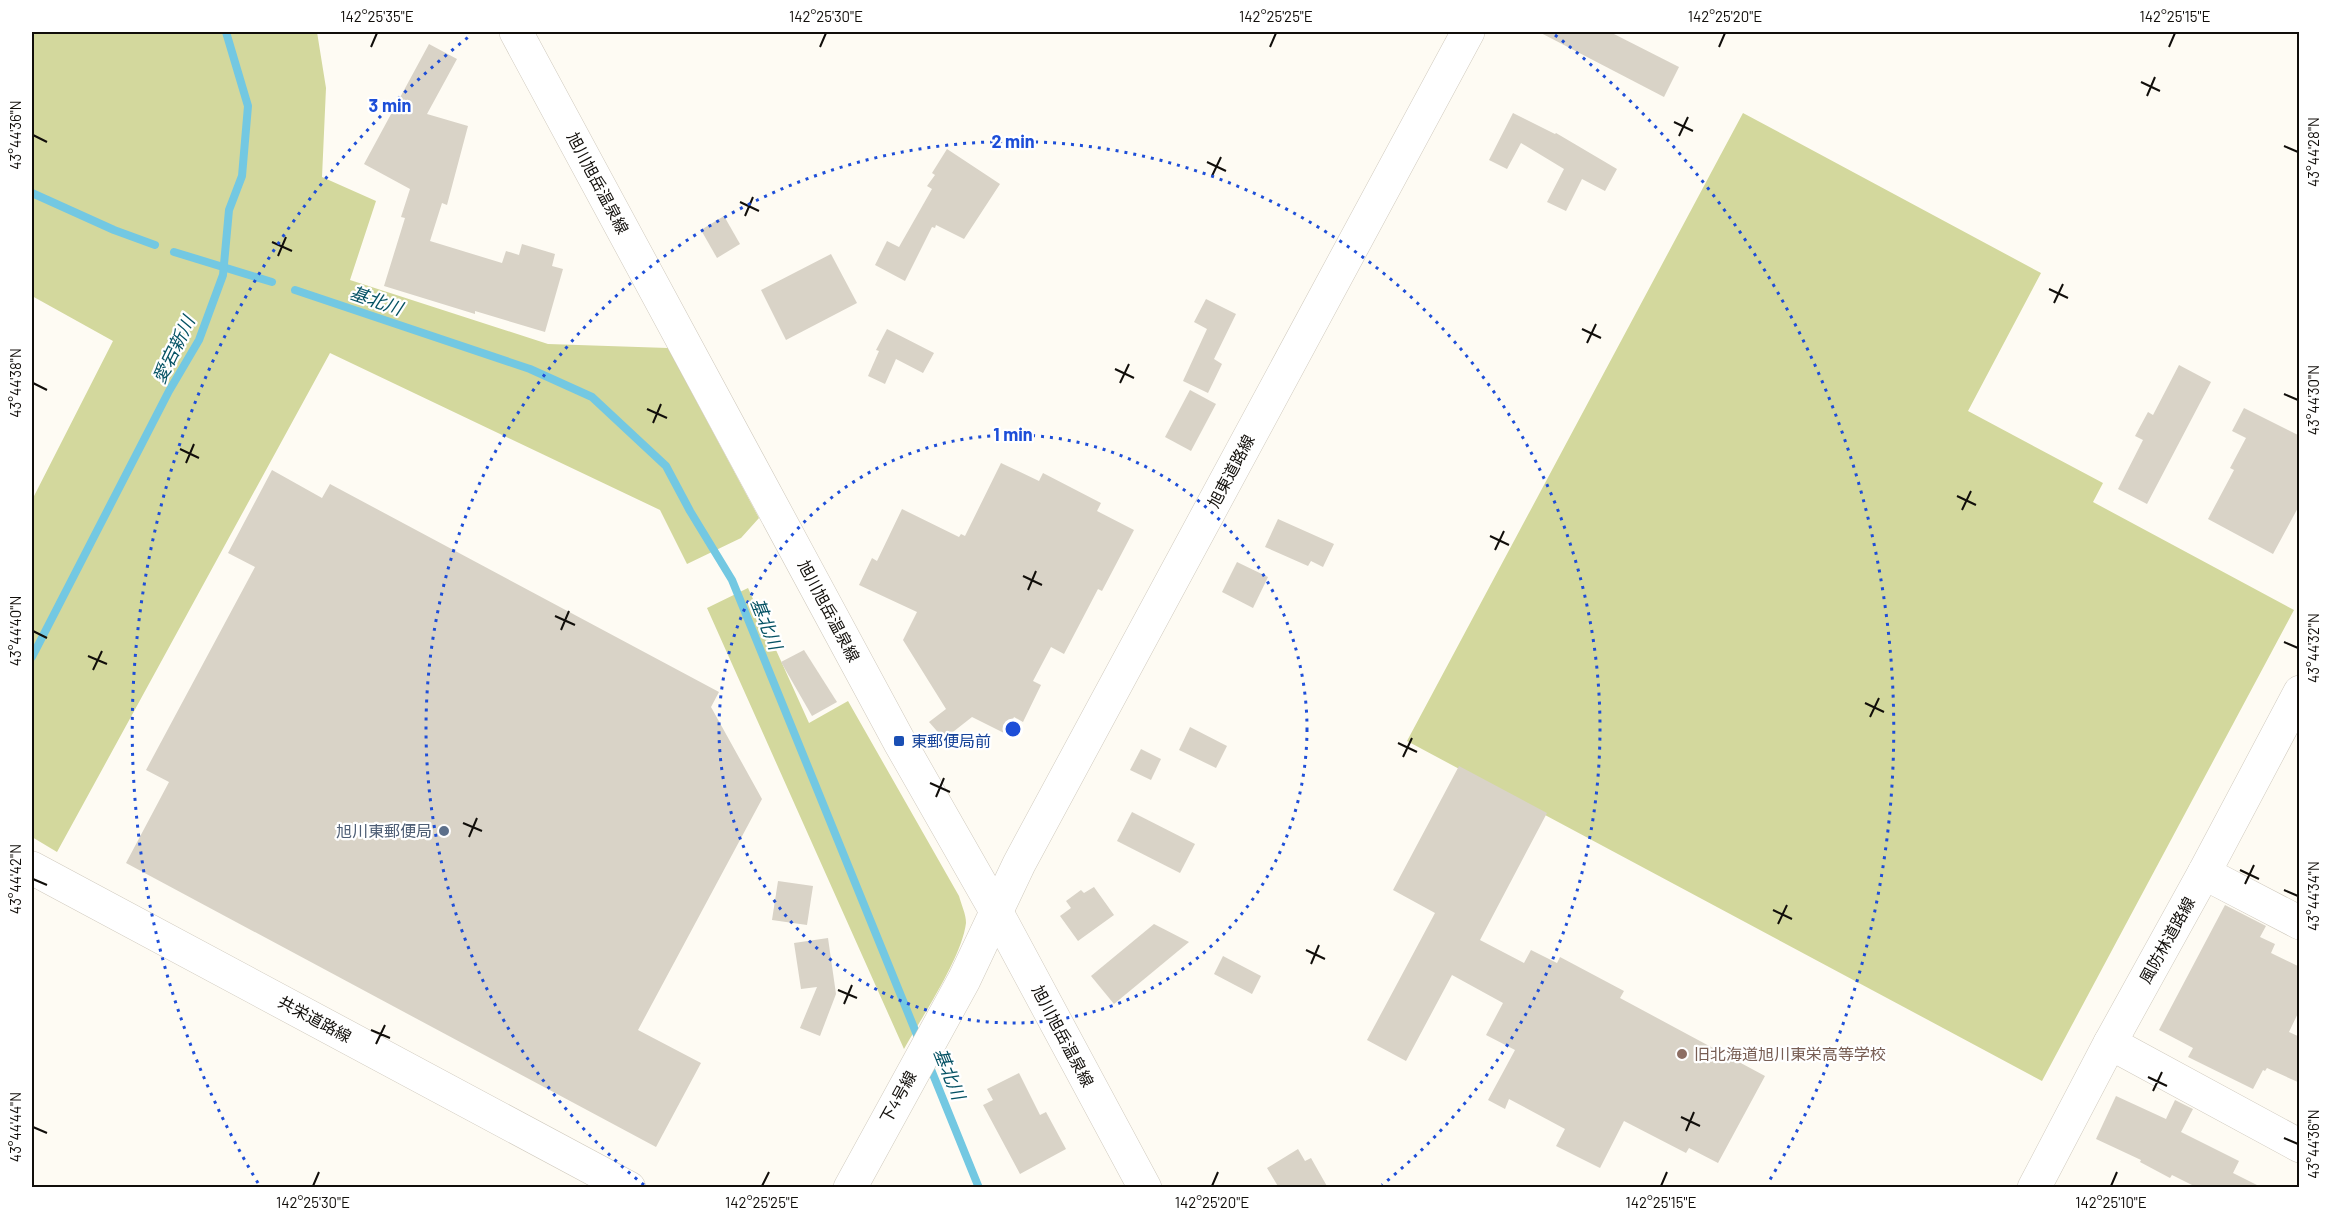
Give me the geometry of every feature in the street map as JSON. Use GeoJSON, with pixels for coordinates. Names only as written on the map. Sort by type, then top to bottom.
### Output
{"type":"FeatureCollection","features":[{"type":"Feature","properties":{"kind":"street","name":"旭川旭岳温泉線"},"geometry":{"type":"LineString","coordinates":[[516,32],[899,741],[996,911],[1145,1188]]}},
{"type":"Feature","properties":{"kind":"street","name":"旭東道路線"},"geometry":{"type":"LineString","coordinates":[[996,911],[1030,843],[1468,32]]}},
{"type":"Feature","properties":{"kind":"street","name":"風防林道路線"},"geometry":{"type":"LineString","coordinates":[[2034,1188],[2110,1042],[2205,873],[2300,692]]}},
{"type":"Feature","properties":{"kind":"street","name":"共栄道路線"},"geometry":{"type":"LineString","coordinates":[[32,868],[629,1188]]}},
{"type":"Feature","properties":{"kind":"street"},"geometry":{"type":"LineString","coordinates":[[2205,873],[2300,923]]}},
{"type":"Feature","properties":{"kind":"street","name":"下4号線"},"geometry":{"type":"LineString","coordinates":[[850,1188],[964,980],[996,911]]}},
{"type":"Feature","properties":{"kind":"street"},"geometry":{"type":"LineString","coordinates":[[2110,1042],[2300,1146]]}},
{"type":"Feature","properties":{"kind":"green space"},"geometry":{"type":"Polygon","coordinates":[[[32,32],[317,32],[326,88],[322,177],[376,201],[350,280],[548,344],[668,348],[759,518],[741,538],[687,564],[660,510],[330,353],[57,852],[32,837],[32,500],[113,341],[32,296],[32,32]]]}},
{"type":"Feature","properties":{"kind":"green space"},"geometry":{"type":"Polygon","coordinates":[[[1743,113],[2041,273],[1968,411],[2103,483],[2093,502],[2294,610],[2042,1081],[1407,741],[1743,113]]]}},
{"type":"Feature","properties":{"kind":"green space"},"geometry":{"type":"Polygon","coordinates":[[[748,588],[809,723],[848,701],[959,896],[966,920],[963,937],[940,987],[904,1049],[707,608],[748,588]]]}},
{"type":"Feature","properties":{"kind":"building"},"geometry":{"type":"Polygon","coordinates":[[[1539,32],[1610,32],[1679,67],[1664,97],[1539,32]]]}},
{"type":"Feature","properties":{"kind":"building"},"geometry":{"type":"Polygon","coordinates":[[[429,44],[457,59],[427,114],[468,126],[447,205],[442,203],[430,241],[502,263],[506,251],[519,255],[522,244],[555,254],[552,266],[563,269],[545,332],[475,311],[475,314],[384,286],[405,218],[401,217],[410,189],[364,164],[429,44]]]}},
{"type":"Feature","properties":{"kind":"building"},"geometry":{"type":"Polygon","coordinates":[[[1513,113],[1556,133],[1617,169],[1605,191],[1582,179],[1566,211],[1547,202],[1564,169],[1521,143],[1507,169],[1489,160],[1513,113]]]}},
{"type":"Feature","properties":{"kind":"building"},"geometry":{"type":"Polygon","coordinates":[[[947,149],[1000,184],[964,239],[936,225],[935,228],[932,227],[905,281],[875,265],[887,241],[899,247],[932,189],[927,186],[935,175],[932,173],[947,149]]]}},
{"type":"Feature","properties":{"kind":"building"},"geometry":{"type":"Polygon","coordinates":[[[724,216],[740,244],[717,258],[701,230],[724,216]]]}},
{"type":"Feature","properties":{"kind":"building"},"geometry":{"type":"Polygon","coordinates":[[[831,254],[857,303],[786,340],[761,290],[831,254]]]}},
{"type":"Feature","properties":{"kind":"building"},"geometry":{"type":"Polygon","coordinates":[[[1206,299],[1236,314],[1214,359],[1222,364],[1208,393],[1183,381],[1207,329],[1194,322],[1206,299]]]}},
{"type":"Feature","properties":{"kind":"building"},"geometry":{"type":"Polygon","coordinates":[[[887,329],[934,353],[923,373],[896,359],[885,384],[868,376],[879,351],[876,350],[887,329]]]}},
{"type":"Feature","properties":{"kind":"building"},"geometry":{"type":"Polygon","coordinates":[[[2179,365],[2211,382],[2147,504],[2118,489],[2143,440],[2135,436],[2148,412],[2153,415],[2179,365]]]}},
{"type":"Feature","properties":{"kind":"building"},"geometry":{"type":"Polygon","coordinates":[[[1190,390],[1216,404],[1191,451],[1165,437],[1190,390]]]}},
{"type":"Feature","properties":{"kind":"building"},"geometry":{"type":"Polygon","coordinates":[[[2244,408],[2300,436],[2300,504],[2273,554],[2208,519],[2234,470],[2230,468],[2246,438],[2232,431],[2244,408]]]}},
{"type":"Feature","properties":{"kind":"building"},"geometry":{"type":"Polygon","coordinates":[[[1001,463],[1039,481],[1043,473],[1101,503],[1097,511],[1134,530],[1102,591],[1098,589],[1064,654],[1051,647],[1033,681],[1041,685],[1023,722],[1014,717],[1006,734],[972,717],[944,739],[929,722],[946,709],[903,640],[917,612],[859,585],[872,558],[877,561],[902,509],[959,537],[961,534],[965,536],[1001,463]]]}},
{"type":"Feature","properties":{"kind":"building","name":"旭川東郵便局"},"geometry":{"type":"Polygon","coordinates":[[[272,470],[322,498],[330,484],[719,692],[711,707],[762,799],[638,1030],[701,1063],[656,1147],[126,863],[169,782],[146,770],[255,567],[228,553],[272,470]]]}},
{"type":"Feature","properties":{"kind":"building"},"geometry":{"type":"Polygon","coordinates":[[[1278,519],[1334,544],[1323,567],[1311,561],[1308,566],[1265,547],[1278,519]]]}},
{"type":"Feature","properties":{"kind":"building"},"geometry":{"type":"Polygon","coordinates":[[[1237,562],[1268,577],[1253,608],[1222,592],[1237,562]]]}},
{"type":"Feature","properties":{"kind":"building"},"geometry":{"type":"Polygon","coordinates":[[[804,650],[837,702],[812,716],[781,662],[804,650]]]}},
{"type":"Feature","properties":{"kind":"building"},"geometry":{"type":"Polygon","coordinates":[[[1190,727],[1227,746],[1216,768],[1179,750],[1190,727]]]}},
{"type":"Feature","properties":{"kind":"building"},"geometry":{"type":"Polygon","coordinates":[[[1141,749],[1161,759],[1151,780],[1130,770],[1141,749]]]}},
{"type":"Feature","properties":{"kind":"building"},"geometry":{"type":"Polygon","coordinates":[[[1459,766],[1547,813],[1480,940],[1524,963],[1531,950],[1557,963],[1560,957],[1624,991],[1620,998],[1765,1076],[1718,1163],[1689,1148],[1686,1153],[1624,1121],[1600,1168],[1556,1146],[1565,1129],[1509,1099],[1505,1109],[1488,1100],[1515,1050],[1486,1035],[1503,1003],[1452,975],[1406,1061],[1367,1040],[1435,913],[1393,890],[1459,766]]]}},
{"type":"Feature","properties":{"kind":"building"},"geometry":{"type":"Polygon","coordinates":[[[1132,812],[1195,844],[1180,873],[1117,841],[1132,812]]]}},
{"type":"Feature","properties":{"kind":"building"},"geometry":{"type":"Polygon","coordinates":[[[778,881],[813,886],[807,925],[772,920],[778,881]]]}},
{"type":"Feature","properties":{"kind":"building"},"geometry":{"type":"Polygon","coordinates":[[[1094,887],[1114,915],[1078,941],[1060,916],[1071,908],[1066,901],[1081,890],[1084,893],[1094,887]]]}},
{"type":"Feature","properties":{"kind":"building"},"geometry":{"type":"Polygon","coordinates":[[[2225,905],[2266,926],[2260,937],[2275,944],[2271,953],[2300,967],[2300,1009],[2289,1032],[2300,1037],[2300,1083],[2267,1068],[2263,1070],[2253,1089],[2188,1057],[2193,1048],[2159,1030],[2225,905]]]}},
{"type":"Feature","properties":{"kind":"building"},"geometry":{"type":"Polygon","coordinates":[[[1154,924],[1189,942],[1114,1004],[1091,976],[1154,924]]]}},
{"type":"Feature","properties":{"kind":"building"},"geometry":{"type":"Polygon","coordinates":[[[828,938],[836,994],[820,1036],[800,1028],[817,987],[801,989],[794,943],[828,938]]]}},
{"type":"Feature","properties":{"kind":"building"},"geometry":{"type":"Polygon","coordinates":[[[1223,956],[1261,976],[1252,994],[1214,974],[1223,956]]]}},
{"type":"Feature","properties":{"kind":"building"},"geometry":{"type":"Polygon","coordinates":[[[1019,1073],[1040,1115],[1046,1112],[1066,1149],[1020,1174],[983,1105],[993,1100],[987,1089],[1019,1073]]]}},
{"type":"Feature","properties":{"kind":"building"},"geometry":{"type":"Polygon","coordinates":[[[2116,1096],[2166,1119],[2175,1100],[2193,1109],[2181,1132],[2239,1161],[2233,1173],[2263,1188],[2198,1188],[2172,1175],[2170,1178],[2140,1162],[2141,1160],[2096,1139],[2116,1096]]]}},
{"type":"Feature","properties":{"kind":"building"},"geometry":{"type":"Polygon","coordinates":[[[1298,1149],[1305,1161],[1311,1158],[1328,1188],[1279,1188],[1267,1168],[1298,1149]]]}},
{"type":"Feature","properties":{"kind":"waterway","name":"愛宕新川"},"geometry":{"type":"LineString","coordinates":[[32,657],[169,391],[199,340],[223,275],[229,210],[242,176],[248,106],[226,32]]}},
{"type":"Feature","properties":{"kind":"waterway","name":"基北川"},"geometry":{"type":"LineString","coordinates":[[32,193],[114,230],[155,245]]}},
{"type":"Feature","properties":{"kind":"waterway","name":"愛宕新川"},"geometry":{"type":"LineString","coordinates":[[174,252],[272,282]]}},
{"type":"Feature","properties":{"kind":"waterway","name":"基北川"},"geometry":{"type":"LineString","coordinates":[[295,290],[530,369],[592,397],[666,466],[732,580],[919,1040]]}},
{"type":"Feature","properties":{"kind":"waterway","name":"基北川"},"geometry":{"type":"LineString","coordinates":[[928,1062],[979,1188]]}},
{"type":"Feature","properties":{"kind":"place","name":"東郵便局前"},"geometry":{"type":"Point","coordinates":[899,741]}},
{"type":"Feature","properties":{"kind":"place","name":"旭川東郵便局"},"geometry":{"type":"Point","coordinates":[444,831]}},
{"type":"Feature","properties":{"kind":"place","name":"旧北海道旭川東栄高等学校"},"geometry":{"type":"Point","coordinates":[1682,1054]}}]}
